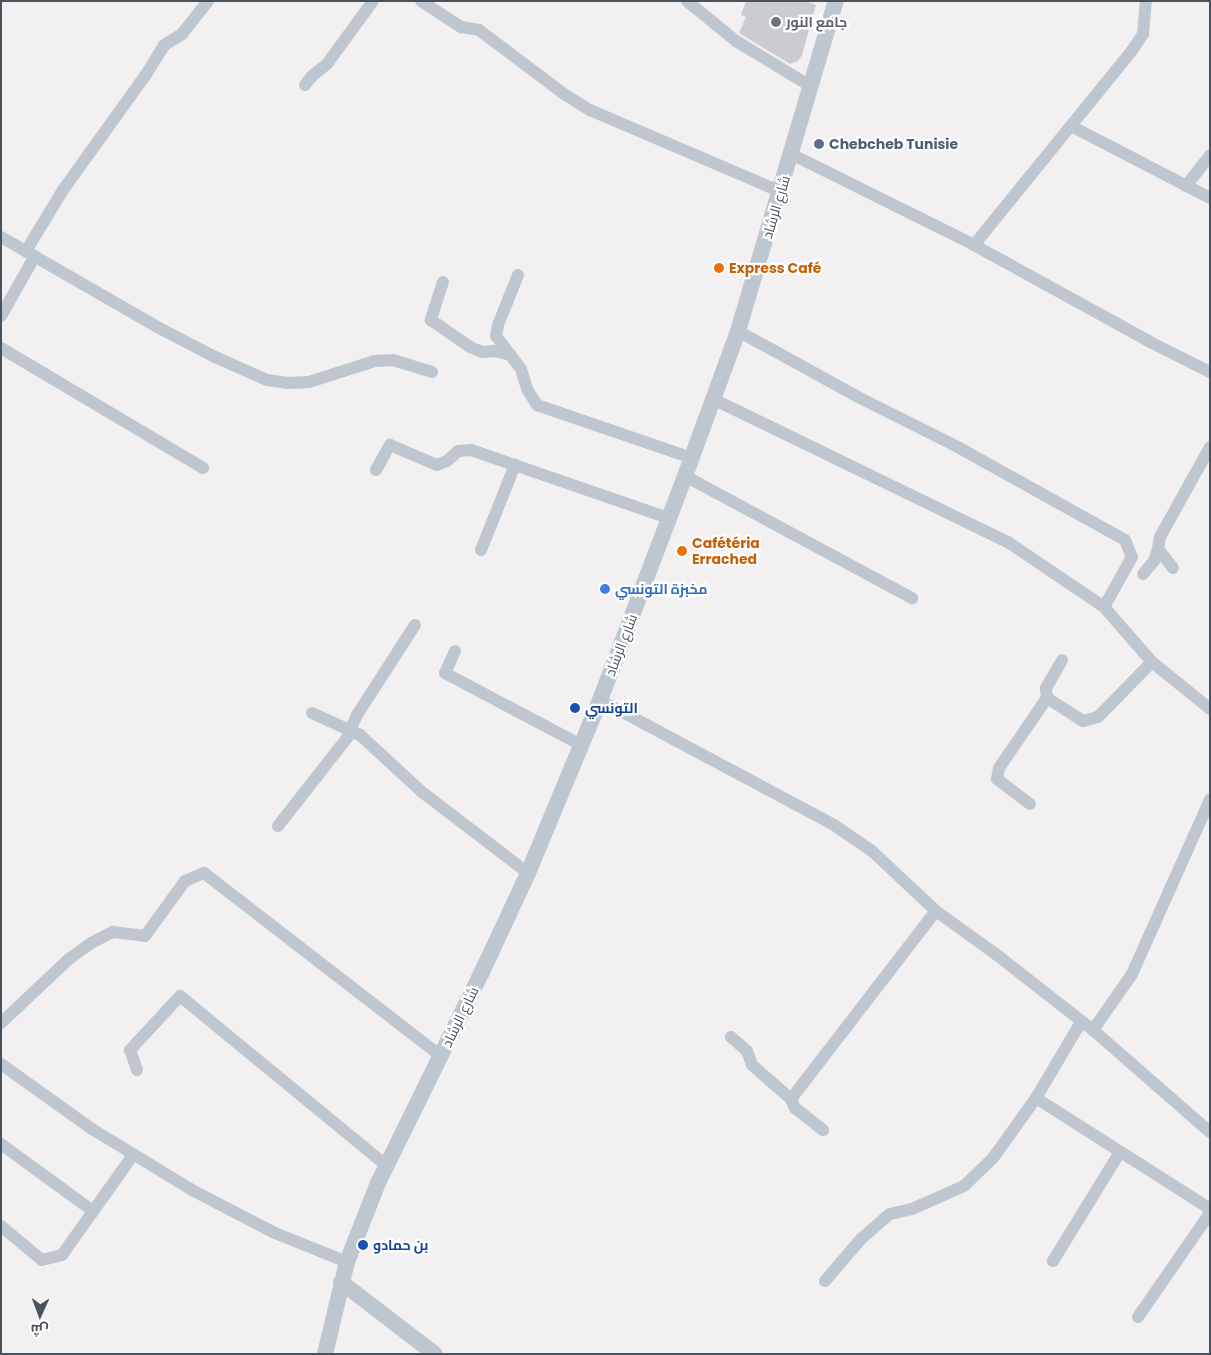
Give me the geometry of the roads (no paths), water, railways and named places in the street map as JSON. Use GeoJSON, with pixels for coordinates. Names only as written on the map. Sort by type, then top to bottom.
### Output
{"type":"FeatureCollection","features":[{"type":"Feature","properties":{"kind":"street"},"geometry":{"type":"LineString","coordinates":[[1,316],[63,190],[145,76],[164,45],[182,34],[208,1]]}},
{"type":"Feature","properties":{"kind":"street"},"geometry":{"type":"LineString","coordinates":[[305,85],[312,76],[327,64],[373,1]]}},
{"type":"Feature","properties":{"kind":"street"},"geometry":{"type":"LineString","coordinates":[[421,1],[461,27],[479,30],[564,94],[590,110],[781,192]]}},
{"type":"Feature","properties":{"kind":"street"},"geometry":{"type":"LineString","coordinates":[[687,1],[736,41],[812,87]]}},
{"type":"Feature","properties":{"kind":"street","name":"شارع الرشاد"},"geometry":{"type":"LineString","coordinates":[[324,1354],[347,1262],[386,1165],[441,1056],[528,873],[600,700],[692,458],[738,331],[781,192],[836,1]]}},
{"type":"Feature","properties":{"kind":"street"},"geometry":{"type":"LineString","coordinates":[[974,246],[1132,52],[1143,34],[1146,1]]}},
{"type":"Feature","properties":{"kind":"street"},"geometry":{"type":"LineString","coordinates":[[1071,126],[1210,198]]}},
{"type":"Feature","properties":{"kind":"street"},"geometry":{"type":"LineString","coordinates":[[791,154],[974,246],[1210,372]]}},
{"type":"Feature","properties":{"kind":"street"},"geometry":{"type":"LineString","coordinates":[[1186,186],[1210,155]]}},
{"type":"Feature","properties":{"kind":"street"},"geometry":{"type":"LineString","coordinates":[[1,237],[84,287],[177,337],[215,357],[267,380],[288,383],[309,382],[375,361],[392,360],[432,372]]}},
{"type":"Feature","properties":{"kind":"street"},"geometry":{"type":"LineString","coordinates":[[518,276],[498,325],[496,336],[521,369],[527,389],[537,405],[692,458]]}},
{"type":"Feature","properties":{"kind":"street"},"geometry":{"type":"LineString","coordinates":[[443,282],[431,320],[470,347],[482,352],[495,351],[513,356]]}},
{"type":"Feature","properties":{"kind":"street"},"geometry":{"type":"LineString","coordinates":[[738,331],[856,396],[956,446],[1125,540],[1132,557],[1104,607]]}},
{"type":"Feature","properties":{"kind":"street"},"geometry":{"type":"LineString","coordinates":[[1,348],[203,468]]}},
{"type":"Feature","properties":{"kind":"street"},"geometry":{"type":"LineString","coordinates":[[713,399],[1008,542],[1104,607],[1152,662],[1210,709]]}},
{"type":"Feature","properties":{"kind":"street"},"geometry":{"type":"LineString","coordinates":[[376,470],[390,445],[437,464],[447,461],[458,451],[471,450],[669,518]]}},
{"type":"Feature","properties":{"kind":"street"},"geometry":{"type":"LineString","coordinates":[[1143,574],[1154,561],[1160,537],[1210,447]]}},
{"type":"Feature","properties":{"kind":"street"},"geometry":{"type":"LineString","coordinates":[[480,550],[515,465]]}},
{"type":"Feature","properties":{"kind":"street"},"geometry":{"type":"LineString","coordinates":[[685,476],[912,598]]}},
{"type":"Feature","properties":{"kind":"street"},"geometry":{"type":"LineString","coordinates":[[1158,549],[1173,568]]}},
{"type":"Feature","properties":{"kind":"street"},"geometry":{"type":"LineString","coordinates":[[278,826],[352,730],[357,715],[415,625]]}},
{"type":"Feature","properties":{"kind":"street"},"geometry":{"type":"LineString","coordinates":[[455,651],[445,674],[581,745]]}},
{"type":"Feature","properties":{"kind":"street"},"geometry":{"type":"LineString","coordinates":[[1030,804],[997,779],[999,768],[1047,698],[1046,688],[1062,660]]}},
{"type":"Feature","properties":{"kind":"street"},"geometry":{"type":"LineString","coordinates":[[1047,698],[1083,722],[1098,717],[1152,662]]}},
{"type":"Feature","properties":{"kind":"street"},"geometry":{"type":"LineString","coordinates":[[600,700],[834,825],[872,851],[936,911],[997,955],[1093,1030],[1210,1132]]}},
{"type":"Feature","properties":{"kind":"street"},"geometry":{"type":"LineString","coordinates":[[312,713],[360,735],[422,792],[528,873]]}},
{"type":"Feature","properties":{"kind":"street"},"geometry":{"type":"LineString","coordinates":[[1093,1030],[1132,974],[1210,800]]}},
{"type":"Feature","properties":{"kind":"street"},"geometry":{"type":"LineString","coordinates":[[1,1023],[69,959],[91,943],[114,932],[146,936],[185,881],[204,873],[441,1056]]}},
{"type":"Feature","properties":{"kind":"street"},"geometry":{"type":"LineString","coordinates":[[791,1099],[936,911]]}},
{"type":"Feature","properties":{"kind":"street"},"geometry":{"type":"LineString","coordinates":[[137,1070],[130,1050],[180,996],[386,1165]]}},
{"type":"Feature","properties":{"kind":"street"},"geometry":{"type":"LineString","coordinates":[[824,1281],[861,1239],[890,1214],[912,1209],[964,1186],[993,1158],[1036,1098],[1081,1022]]}},
{"type":"Feature","properties":{"kind":"street"},"geometry":{"type":"LineString","coordinates":[[731,1037],[748,1051],[752,1065],[791,1099],[795,1108],[823,1130]]}},
{"type":"Feature","properties":{"kind":"street"},"geometry":{"type":"LineString","coordinates":[[1,1064],[92,1129],[192,1190],[275,1233],[347,1262]]}},
{"type":"Feature","properties":{"kind":"street"},"geometry":{"type":"LineString","coordinates":[[1036,1098],[1210,1208]]}},
{"type":"Feature","properties":{"kind":"street"},"geometry":{"type":"LineString","coordinates":[[1,1144],[93,1210]]}},
{"type":"Feature","properties":{"kind":"street"},"geometry":{"type":"LineString","coordinates":[[1053,1261],[1120,1152]]}},
{"type":"Feature","properties":{"kind":"street"},"geometry":{"type":"LineString","coordinates":[[1,1226],[42,1260],[62,1255],[133,1155]]}},
{"type":"Feature","properties":{"kind":"street"},"geometry":{"type":"LineString","coordinates":[[1138,1317],[1210,1213]]}},
{"type":"Feature","properties":{"kind":"street"},"geometry":{"type":"LineString","coordinates":[[341,1282],[435,1354]]}},
{"type":"Feature","properties":{"kind":"place","name":"جامع النور"},"geometry":{"type":"Point","coordinates":[776,22]}},
{"type":"Feature","properties":{"kind":"place","name":"Chebcheb Tunisie"},"geometry":{"type":"Point","coordinates":[819,144]}},
{"type":"Feature","properties":{"kind":"place","name":"Express Café"},"geometry":{"type":"Point","coordinates":[719,268]}},
{"type":"Feature","properties":{"kind":"place","name":"Cafétéria Errached"},"geometry":{"type":"Point","coordinates":[682,551]}},
{"type":"Feature","properties":{"kind":"place","name":"مخبزة التونسي"},"geometry":{"type":"Point","coordinates":[605,589]}},
{"type":"Feature","properties":{"kind":"place","name":"التونسي"},"geometry":{"type":"Point","coordinates":[575,708]}},
{"type":"Feature","properties":{"kind":"place","name":"بن حمادو"},"geometry":{"type":"Point","coordinates":[363,1245]}}]}
